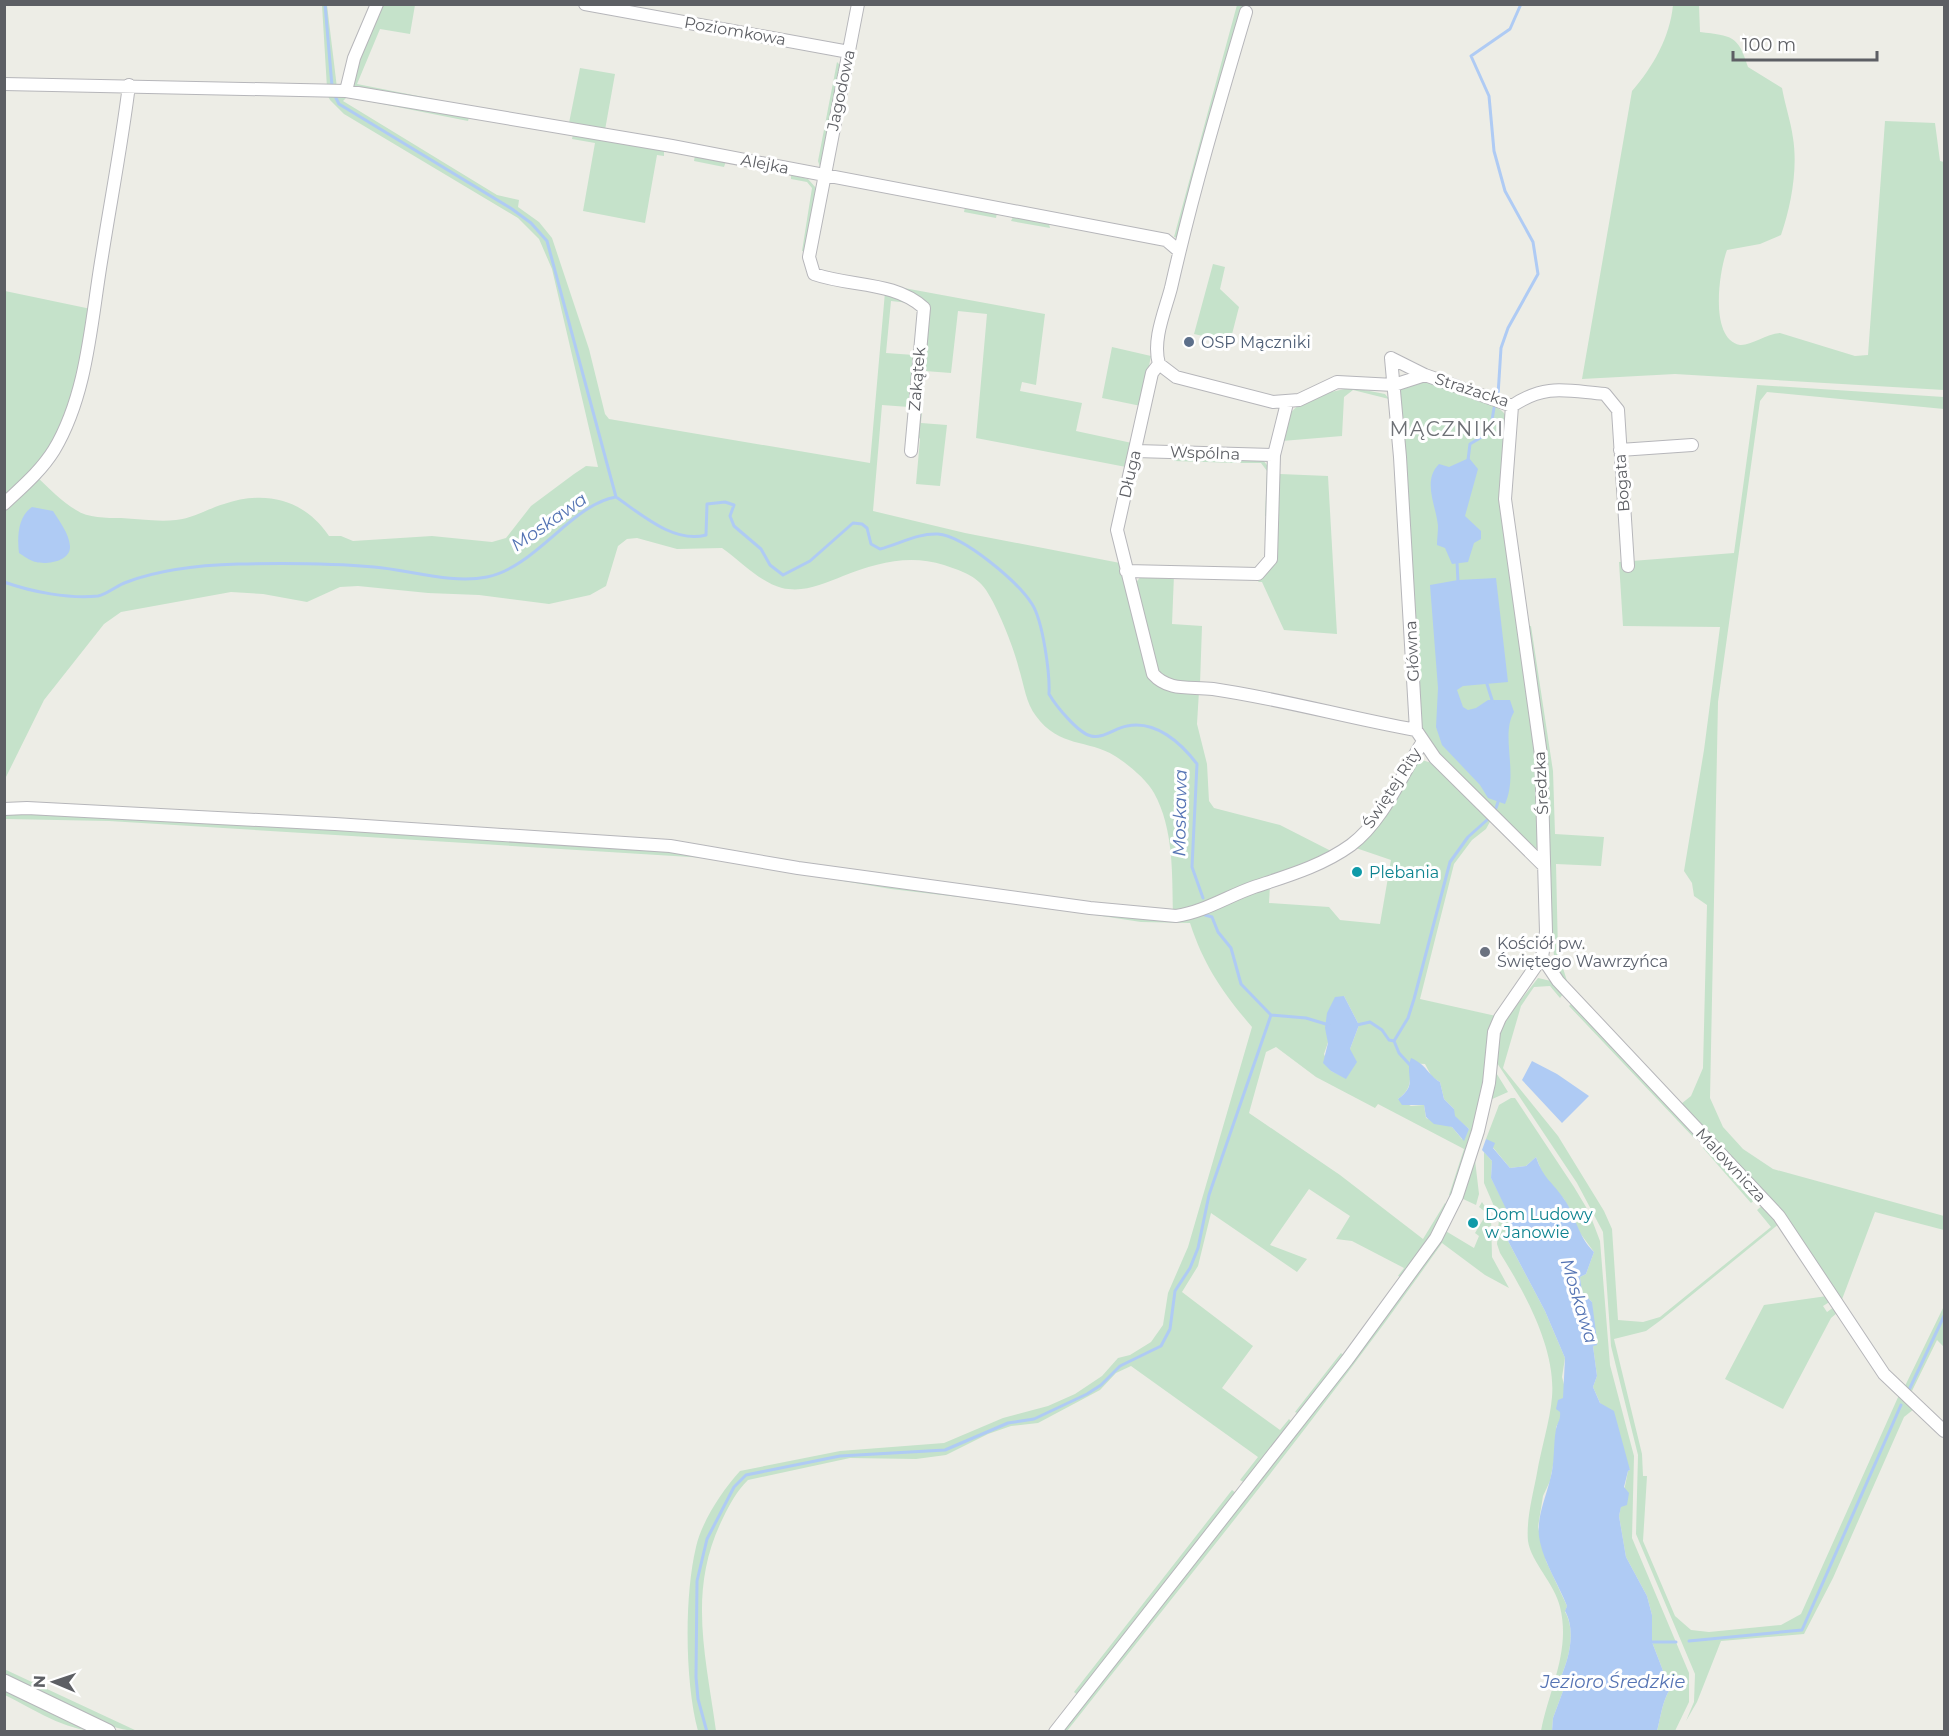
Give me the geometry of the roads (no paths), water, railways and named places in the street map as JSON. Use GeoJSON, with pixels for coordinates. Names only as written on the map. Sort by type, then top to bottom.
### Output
{"type":"FeatureCollection","features":[{"type":"Feature","properties":{"kind":"street"},"geometry":{"type":"LineString","coordinates":[[346,90],[354,58],[376,4]]}},
{"type":"Feature","properties":{"kind":"street","name":"Poziomkowa"},"geometry":{"type":"LineString","coordinates":[[585,4],[849,52]]}},
{"type":"Feature","properties":{"kind":"street","name":"Jagodowa"},"geometry":{"type":"LineString","coordinates":[[858,4],[809,256],[814,274],[911,296],[924,308]]}},
{"type":"Feature","properties":{"kind":"street","name":"Długa"},"geometry":{"type":"LineString","coordinates":[[1246,12],[1213,122],[1157,343],[1159,364],[1152,373],[1117,530],[1126,571],[1153,674],[1165,685],[1278,699],[1416,730]]}},
{"type":"Feature","properties":{"kind":"street","name":"Alejka"},"geometry":{"type":"LineString","coordinates":[[4,84],[346,90],[672,146],[1166,240],[1179,251]]}},
{"type":"Feature","properties":{"kind":"street"},"geometry":{"type":"LineString","coordinates":[[4,504],[40,470],[54,450],[67,424],[76,396],[91,327],[129,85]]}},
{"type":"Feature","properties":{"kind":"street","name":"Zakątek"},"geometry":{"type":"LineString","coordinates":[[911,451],[924,308]]}},
{"type":"Feature","properties":{"kind":"street","name":"Główna"},"geometry":{"type":"LineString","coordinates":[[1425,375],[1390,358],[1394,385],[1416,730],[1422,743],[1434,758],[1544,866]]}},
{"type":"Feature","properties":{"kind":"street"},"geometry":{"type":"LineString","coordinates":[[1126,571],[1258,574],[1271,559],[1274,455],[1287,403],[1273,402],[1176,377],[1159,364]]}},
{"type":"Feature","properties":{"kind":"street","name":"Strażacka"},"geometry":{"type":"LineString","coordinates":[[1287,403],[1337,382],[1394,385],[1425,375],[1512,406],[1531,393],[1548,390],[1605,394],[1612,400]]}},
{"type":"Feature","properties":{"kind":"street","name":"Bogata"},"geometry":{"type":"LineString","coordinates":[[1612,400],[1618,410],[1628,566]]}},
{"type":"Feature","properties":{"kind":"street","name":"Średzka"},"geometry":{"type":"LineString","coordinates":[[1055,1731],[1408,1279],[1436,1238],[1457,1196],[1478,1131],[1487,1094],[1494,1032],[1500,1018],[1542,957],[1546,932],[1540,755],[1505,499],[1512,406]]}},
{"type":"Feature","properties":{"kind":"street"},"geometry":{"type":"LineString","coordinates":[[1620,450],[1692,445]]}},
{"type":"Feature","properties":{"kind":"street","name":"Wspólna"},"geometry":{"type":"LineString","coordinates":[[1136,450],[1274,455]]}},
{"type":"Feature","properties":{"kind":"street","name":"Świętej Rity"},"geometry":{"type":"LineString","coordinates":[[4,809],[27,808],[335,824],[670,846],[822,871],[1162,916],[1189,914],[1234,895],[1297,874],[1351,844],[1379,813],[1422,743]]}},
{"type":"Feature","properties":{"kind":"street","name":"Malownicza"},"geometry":{"type":"LineString","coordinates":[[1542,957],[1558,981],[1779,1216],[1871,1356],[1898,1390],[1944,1431]]}},
{"type":"Feature","properties":{"kind":"street"},"geometry":{"type":"LineString","coordinates":[[4,1682],[108,1731]]}},
{"type":"Feature","properties":{"kind":"water"},"geometry":{"type":"Polygon","coordinates":[[[1469,458],[1478,469],[1465,516],[1481,531],[1481,539],[1474,543],[1468,562],[1452,564],[1445,548],[1437,545],[1438,526],[1431,494],[1431,478],[1439,464],[1449,467],[1469,458]]]}},
{"type":"Feature","properties":{"kind":"water"},"geometry":{"type":"Polygon","coordinates":[[[32,507],[53,511],[63,527],[70,546],[67,555],[63,558],[41,563],[32,561],[19,553],[18,540],[21,521],[32,507]]]}},
{"type":"Feature","properties":{"kind":"water"},"geometry":{"type":"Polygon","coordinates":[[[1496,578],[1508,682],[1463,686],[1457,690],[1463,707],[1468,710],[1488,700],[1510,700],[1514,712],[1510,721],[1510,780],[1505,804],[1488,798],[1480,785],[1442,745],[1436,727],[1438,688],[1430,585],[1458,580],[1496,578]]]}},
{"type":"Feature","properties":{"kind":"water"},"geometry":{"type":"Polygon","coordinates":[[[1344,996],[1359,1025],[1350,1049],[1357,1062],[1346,1079],[1331,1071],[1323,1063],[1328,1043],[1325,1028],[1327,1013],[1335,997],[1344,996]]]}},
{"type":"Feature","properties":{"kind":"water"},"geometry":{"type":"Polygon","coordinates":[[[1411,1058],[1440,1082],[1444,1099],[1454,1109],[1455,1116],[1469,1129],[1464,1141],[1452,1127],[1434,1124],[1426,1117],[1424,1105],[1402,1105],[1398,1099],[1408,1089],[1411,1058]]]}},
{"type":"Feature","properties":{"kind":"water"},"geometry":{"type":"Polygon","coordinates":[[[1532,1061],[1557,1074],[1589,1096],[1562,1123],[1522,1080],[1532,1061]]]}},
{"type":"Feature","properties":{"kind":"water","name":"Jezioro Średzkie"},"geometry":{"type":"Polygon","coordinates":[[[1486,1139],[1495,1143],[1493,1148],[1510,1168],[1526,1166],[1536,1157],[1545,1176],[1568,1206],[1584,1240],[1594,1252],[1586,1274],[1580,1277],[1582,1292],[1592,1302],[1597,1340],[1597,1345],[1593,1346],[1597,1376],[1593,1387],[1600,1403],[1614,1411],[1630,1470],[1624,1487],[1629,1493],[1627,1505],[1621,1507],[1619,1516],[1626,1557],[1647,1596],[1652,1615],[1652,1642],[1670,1689],[1663,1704],[1657,1731],[1552,1731],[1553,1718],[1563,1691],[1558,1683],[1568,1657],[1571,1638],[1569,1619],[1565,1611],[1567,1606],[1542,1550],[1539,1526],[1553,1467],[1556,1429],[1560,1415],[1556,1409],[1558,1400],[1563,1398],[1565,1358],[1545,1311],[1507,1239],[1510,1217],[1491,1178],[1492,1161],[1482,1150],[1486,1139]]]}},
{"type":"Feature","properties":{"kind":"waterway"},"geometry":{"type":"LineString","coordinates":[[325,4],[332,86]]}},
{"type":"Feature","properties":{"kind":"waterway"},"geometry":{"type":"LineString","coordinates":[[1498,395],[1501,348],[1508,328],[1538,274],[1533,242],[1505,191],[1494,151],[1489,96],[1471,56],[1510,29],[1521,4]]}},
{"type":"Feature","properties":{"kind":"waterway"},"geometry":{"type":"LineString","coordinates":[[334,94],[339,104],[512,209],[531,223],[547,241],[616,497]]}},
{"type":"Feature","properties":{"kind":"waterway"},"geometry":{"type":"LineString","coordinates":[[1468,460],[1470,444],[1490,432],[1494,408]]}},
{"type":"Feature","properties":{"kind":"waterway","name":"Moskawa"},"geometry":{"type":"LineString","coordinates":[[4,582],[51,594],[98,596],[127,582],[182,568],[272,563],[374,567],[430,576],[473,579],[505,571],[538,549],[584,511],[600,502],[616,497],[658,526],[694,537],[706,535],[707,504],[725,502],[734,505],[730,516],[734,526],[761,549],[770,565],[783,575],[810,561],[853,523],[862,524],[867,528],[871,544],[880,549],[923,535],[938,534],[962,543],[990,562],[1015,584],[1032,604],[1045,648],[1049,694],[1074,725],[1086,734],[1096,737],[1127,726],[1148,726],[1175,741],[1197,764],[1192,867],[1203,898]]}},
{"type":"Feature","properties":{"kind":"waterway"},"geometry":{"type":"LineString","coordinates":[[1457,562],[1458,582]]}},
{"type":"Feature","properties":{"kind":"waterway"},"geometry":{"type":"LineString","coordinates":[[1487,684],[1493,703]]}},
{"type":"Feature","properties":{"kind":"waterway"},"geometry":{"type":"LineString","coordinates":[[1496,808],[1499,799]]}},
{"type":"Feature","properties":{"kind":"waterway"},"geometry":{"type":"LineString","coordinates":[[1394,1041],[1408,1018],[1414,999],[1450,862],[1468,837],[1487,820]]}},
{"type":"Feature","properties":{"kind":"waterway","name":"Moskawa"},"geometry":{"type":"LineString","coordinates":[[1205,915],[1212,917],[1218,932],[1231,948],[1241,984],[1271,1015],[1306,1018],[1329,1025]]}},
{"type":"Feature","properties":{"kind":"waterway"},"geometry":{"type":"LineString","coordinates":[[707,1732],[698,1699],[696,1677],[697,1581],[707,1539],[734,1487],[746,1475],[840,1456],[945,1450],[1008,1423],[1034,1419],[1087,1394],[1101,1385],[1120,1366],[1161,1346],[1170,1329],[1175,1291],[1190,1268],[1198,1248],[1209,1195],[1271,1015]]}},
{"type":"Feature","properties":{"kind":"waterway","name":"Moskawa"},"geometry":{"type":"LineString","coordinates":[[1357,1025],[1370,1022],[1382,1030],[1389,1040],[1394,1041],[1399,1053],[1410,1065]]}},
{"type":"Feature","properties":{"kind":"waterway"},"geometry":{"type":"LineString","coordinates":[[1909,1390],[1944,1316]]}},
{"type":"Feature","properties":{"kind":"waterway"},"geometry":{"type":"LineString","coordinates":[[1689,1641],[1802,1630],[1901,1405]]}},
{"type":"Feature","properties":{"kind":"waterway"},"geometry":{"type":"LineString","coordinates":[[1652,1642],[1676,1642]]}},
{"type":"Feature","properties":{"kind":"place","name":"OSP Mączniki"},"geometry":{"type":"Point","coordinates":[1189,342]}},
{"type":"Feature","properties":{"kind":"place","name":"Plebania"},"geometry":{"type":"Point","coordinates":[1357,872]}},
{"type":"Feature","properties":{"kind":"place","name":"Kościół pw. Świętego Wawrzyńca"},"geometry":{"type":"Point","coordinates":[1485,952]}},
{"type":"Feature","properties":{"kind":"place","name":"Dom Ludowy w Janowie"},"geometry":{"type":"Point","coordinates":[1473,1223]}},
{"type":"Feature","properties":{"kind":"district","name":"MĄCZNIKI"},"geometry":{"type":"Point","coordinates":[1447,429]}}]}
